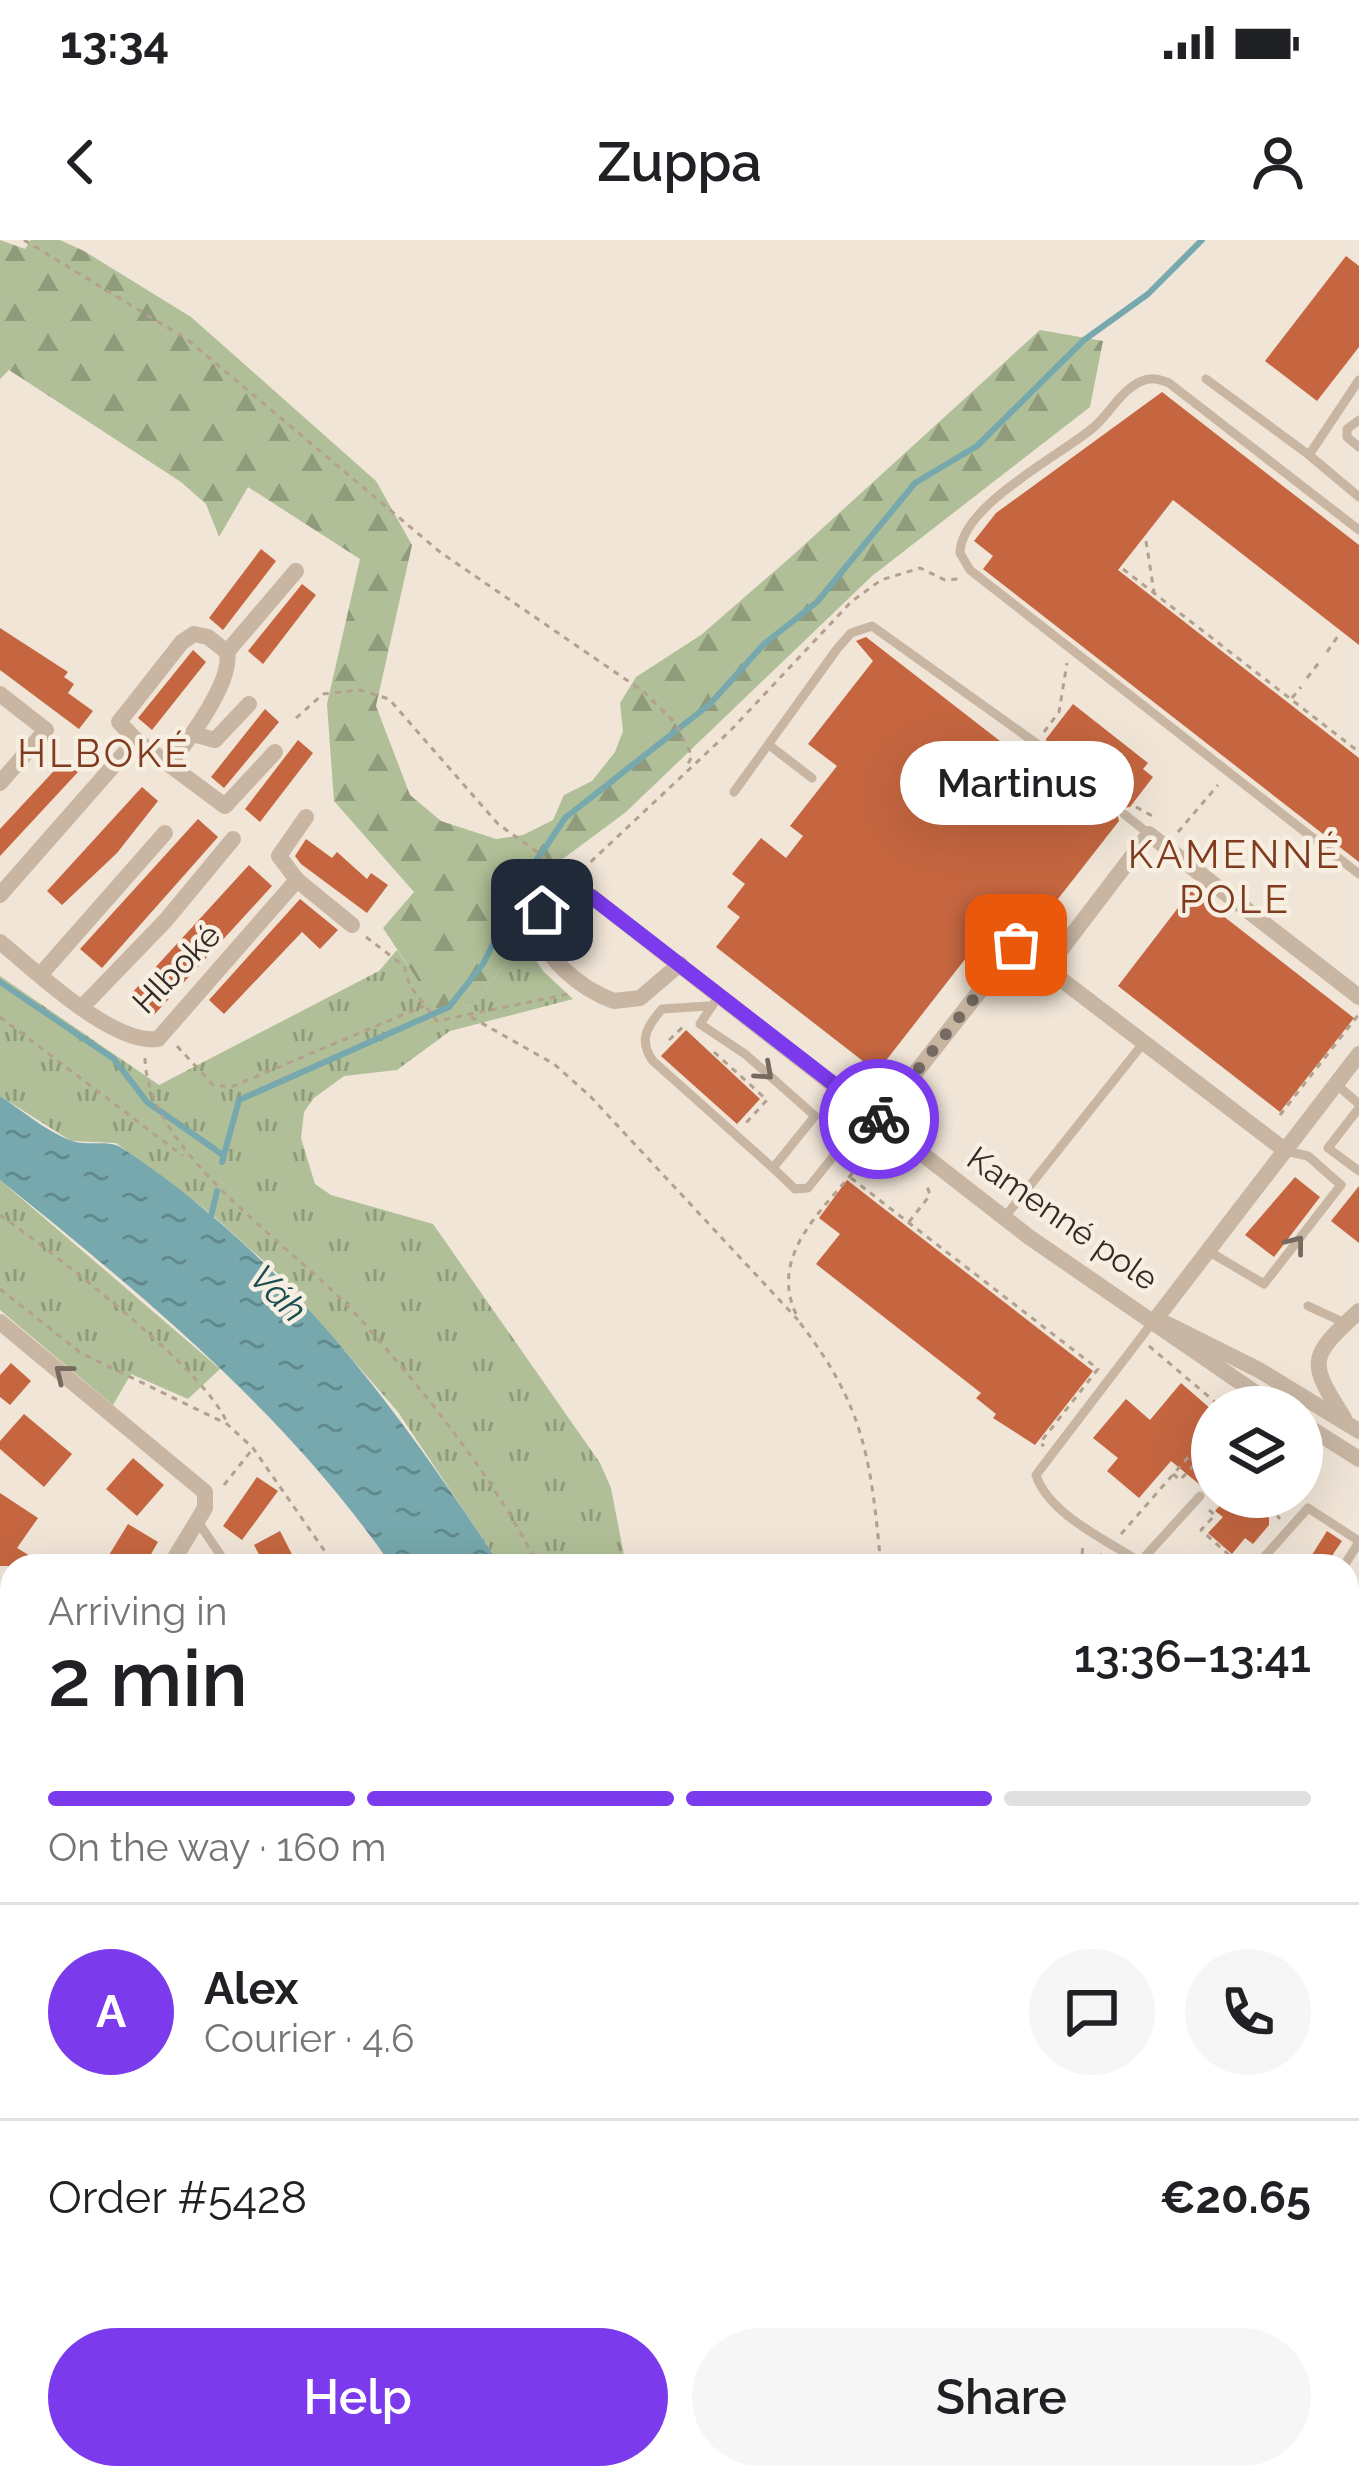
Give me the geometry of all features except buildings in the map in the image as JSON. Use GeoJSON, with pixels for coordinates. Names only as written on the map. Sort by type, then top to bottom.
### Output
{"type":"FeatureCollection","features":[{"type":"Feature","properties":{"kind":"street"},"geometry":{"type":"LineString","coordinates":[[169,764],[193,734],[227,671],[227,652],[296,571]]}},
{"type":"Feature","properties":{"kind":"street"},"geometry":{"type":"LineString","coordinates":[[227,652],[208,637],[194,634],[182,642],[119,722],[225,806],[275,752]]}},
{"type":"Feature","properties":{"kind":"street"},"geometry":{"type":"LineString","coordinates":[[0,694],[46,730],[0,783]]}},
{"type":"Feature","properties":{"kind":"street"},"geometry":{"type":"LineString","coordinates":[[193,734],[215,740],[249,704]]}},
{"type":"Feature","properties":{"kind":"street"},"geometry":{"type":"LineString","coordinates":[[0,895],[136,740]]}},
{"type":"Feature","properties":{"kind":"street"},"geometry":{"type":"LineString","coordinates":[[306,817],[279,856],[297,880],[352,925]]}},
{"type":"Feature","properties":{"kind":"street"},"geometry":{"type":"LineString","coordinates":[[41,974],[165,833]]}},
{"type":"Feature","properties":{"kind":"street"},"geometry":{"type":"LineString","coordinates":[[1047,968],[1149,834],[1359,997]]}},
{"type":"Feature","properties":{"kind":"street","name":"Hlboké"},"geometry":{"type":"LineString","coordinates":[[82,1006],[166,920],[232,839]]}},
{"type":"Feature","properties":{"kind":"street","name":"Hlboké"},"geometry":{"type":"LineString","coordinates":[[0,942],[123,1034],[140,1041],[158,1039],[297,880]]}},
{"type":"Feature","properties":{"kind":"street"},"geometry":{"type":"LineString","coordinates":[[572,887],[548,902],[539,930],[552,956],[587,986],[614,1001],[631,1001],[653,990],[680,964]]}},
{"type":"Feature","properties":{"kind":"street","name":"Kamenné pole"},"geometry":{"type":"LineString","coordinates":[[572,887],[680,964],[714,1000],[1004,1218],[1247,1386]]}},
{"type":"Feature","properties":{"kind":"street"},"geometry":{"type":"LineString","coordinates":[[874,1116],[1016,945],[1286,1151]]}},
{"type":"Feature","properties":{"kind":"street","name":"Kamenné pole"},"geometry":{"type":"LineString","coordinates":[[1155,1320],[1359,1054]]}},
{"type":"Feature","properties":{"kind":"street"},"geometry":{"type":"LineString","coordinates":[[1352,1317],[1323,1348],[1318,1368],[1323,1390],[1353,1428]]}},
{"type":"Feature","properties":{"kind":"street","name":"Kamenné pole"},"geometry":{"type":"LineString","coordinates":[[1155,1320],[1189,1331],[1353,1428]]}},
{"type":"Feature","properties":{"kind":"street"},"geometry":{"type":"LineString","coordinates":[[0,1322],[205,1492],[205,1508],[177,1554]]}},
{"type":"Feature","properties":{"kind":"street"},"geometry":{"type":"LineString","coordinates":[[1323,1437],[1359,1459]]}},
{"type":"Feature","properties":{"kind":"lane"},"geometry":{"type":"LineString","coordinates":[[1359,530],[1168,383],[1153,378],[1134,385],[1101,421],[977,517],[960,544],[970,570],[1359,874]]}},
{"type":"Feature","properties":{"kind":"lane"},"geometry":{"type":"LineString","coordinates":[[1206,380],[1359,497]]}},
{"type":"Feature","properties":{"kind":"lane"},"geometry":{"type":"LineString","coordinates":[[1309,455],[1359,380]]}},
{"type":"Feature","properties":{"kind":"lane"},"geometry":{"type":"LineString","coordinates":[[1359,420],[1347,429],[1346,437],[1359,447]]}},
{"type":"Feature","properties":{"kind":"lane"},"geometry":{"type":"LineString","coordinates":[[734,792],[837,649],[851,633],[872,626],[1038,745]]}},
{"type":"Feature","properties":{"kind":"lane"},"geometry":{"type":"LineString","coordinates":[[769,745],[812,778]]}},
{"type":"Feature","properties":{"kind":"lane"},"geometry":{"type":"LineString","coordinates":[[1126,816],[1149,834]]}},
{"type":"Feature","properties":{"kind":"lane"},"geometry":{"type":"LineString","coordinates":[[714,1000],[662,1009],[647,1028],[645,1048],[795,1189],[808,1188],[874,1116]]}},
{"type":"Feature","properties":{"kind":"lane"},"geometry":{"type":"LineString","coordinates":[[714,1000],[700,1024],[745,1054],[815,1116],[773,1168]]}},
{"type":"Feature","properties":{"kind":"lane"},"geometry":{"type":"LineString","coordinates":[[1004,1218],[1145,1041]]}},
{"type":"Feature","properties":{"kind":"lane"},"geometry":{"type":"LineString","coordinates":[[1336,1084],[1359,1106],[1328,1148],[1359,1172]]}},
{"type":"Feature","properties":{"kind":"lane"},"geometry":{"type":"LineString","coordinates":[[1208,1250],[1264,1285],[1341,1185],[1308,1156],[1286,1151]]}},
{"type":"Feature","properties":{"kind":"lane"},"geometry":{"type":"LineString","coordinates":[[1308,1306],[1352,1317]]}},
{"type":"Feature","properties":{"kind":"lane"},"geometry":{"type":"LineString","coordinates":[[1128,1554],[1081,1523],[1038,1481],[1037,1469],[1155,1320]]}},
{"type":"Feature","properties":{"kind":"lane"},"geometry":{"type":"LineString","coordinates":[[1151,1554],[1191,1507]]}},
{"type":"Feature","properties":{"kind":"lane"},"geometry":{"type":"LineString","coordinates":[[1266,1554],[1308,1508],[1359,1541]]}},
{"type":"Feature","properties":{"kind":"lane"},"geometry":{"type":"LineString","coordinates":[[197,1522],[220,1554]]}},
{"type":"Feature","properties":{"kind":"path"},"geometry":{"type":"LineString","coordinates":[[24,240],[188,340],[390,513],[644,692],[684,735],[692,756],[687,766]]}},
{"type":"Feature","properties":{"kind":"path"},"geometry":{"type":"LineString","coordinates":[[1146,541],[1155,594]]}},
{"type":"Feature","properties":{"kind":"path"},"geometry":{"type":"LineString","coordinates":[[572,887],[593,856],[730,731],[851,602],[881,580],[920,568],[950,581],[970,570]]}},
{"type":"Feature","properties":{"kind":"path"},"geometry":{"type":"LineString","coordinates":[[1123,569],[1359,752]]}},
{"type":"Feature","properties":{"kind":"path"},"geometry":{"type":"LineString","coordinates":[[1327,652],[1339,636]]}},
{"type":"Feature","properties":{"kind":"path"},"geometry":{"type":"LineString","coordinates":[[1038,745],[1059,712],[1070,649]]}},
{"type":"Feature","properties":{"kind":"path"},"geometry":{"type":"LineString","coordinates":[[1307,678],[1321,660]]}},
{"type":"Feature","properties":{"kind":"path"},"geometry":{"type":"LineString","coordinates":[[1290,699],[1301,687]]}},
{"type":"Feature","properties":{"kind":"path"},"geometry":{"type":"LineString","coordinates":[[296,718],[323,694],[360,691],[389,699],[498,824],[544,857]]}},
{"type":"Feature","properties":{"kind":"path"},"geometry":{"type":"LineString","coordinates":[[1126,816],[1138,804],[1177,834],[1222,780]]}},
{"type":"Feature","properties":{"kind":"path"},"geometry":{"type":"LineString","coordinates":[[352,925],[404,966],[434,1018],[471,1017],[547,1002],[587,986]]}},
{"type":"Feature","properties":{"kind":"path"},"geometry":{"type":"LineString","coordinates":[[190,1160],[148,1084],[145,1051],[158,1039],[186,1053],[213,1085],[231,1087],[424,1006]]}},
{"type":"Feature","properties":{"kind":"path"},"geometry":{"type":"LineString","coordinates":[[1280,1115],[1359,1014]]}},
{"type":"Feature","properties":{"kind":"path"},"geometry":{"type":"LineString","coordinates":[[0,1017],[190,1160],[307,1264],[382,1344],[500,1501],[531,1554]]}},
{"type":"Feature","properties":{"kind":"path"},"geometry":{"type":"LineString","coordinates":[[471,1017],[554,1064],[590,1096],[798,1319]]}},
{"type":"Feature","properties":{"kind":"path"},"geometry":{"type":"LineString","coordinates":[[669,1040],[684,1024]]}},
{"type":"Feature","properties":{"kind":"path"},"geometry":{"type":"LineString","coordinates":[[701,1040],[766,1100],[735,1135]]}},
{"type":"Feature","properties":{"kind":"path"},"geometry":{"type":"LineString","coordinates":[[860,1164],[808,1229],[787,1268],[785,1290],[846,1394],[867,1442],[880,1554]]}},
{"type":"Feature","properties":{"kind":"path"},"geometry":{"type":"LineString","coordinates":[[850,1177],[1098,1369],[1040,1443],[1050,1451]]}},
{"type":"Feature","properties":{"kind":"path"},"geometry":{"type":"LineString","coordinates":[[908,1223],[930,1195],[926,1183]]}},
{"type":"Feature","properties":{"kind":"path"},"geometry":{"type":"LineString","coordinates":[[0,1215],[178,1364],[222,1408],[227,1424]]}},
{"type":"Feature","properties":{"kind":"path"},"geometry":{"type":"LineString","coordinates":[[0,1289],[81,1353],[227,1424],[254,1448],[327,1554]]}},
{"type":"Feature","properties":{"kind":"path"},"geometry":{"type":"LineString","coordinates":[[1147,1344],[1196,1386]]}},
{"type":"Feature","properties":{"kind":"path"},"geometry":{"type":"LineString","coordinates":[[205,1492],[224,1485],[254,1448]]}},
{"type":"Feature","properties":{"kind":"path"},"geometry":{"type":"LineString","coordinates":[[1102,1554],[1191,1454]]}},
{"type":"Feature","properties":{"kind":"path"},"geometry":{"type":"LineString","coordinates":[[1173,1474],[1180,1480],[1191,1468]]}},
{"type":"Feature","properties":{"kind":"path"},"geometry":{"type":"LineString","coordinates":[[1212,1518],[1202,1530],[1228,1554]]}},
{"type":"Feature","properties":{"kind":"path"},"geometry":{"type":"LineString","coordinates":[[1081,1523],[1081,1554]]}},
{"type":"Feature","properties":{"kind":"path"},"geometry":{"type":"LineString","coordinates":[[1246,1554],[1252,1548]]}},
{"type":"Feature","properties":{"kind":"green space"},"geometry":{"type":"Polygon","coordinates":[[[0,240],[25,249],[31,240],[60,240],[191,317],[376,481],[412,545],[376,706],[410,795],[441,821],[496,839],[523,835],[553,820],[564,795],[592,781],[615,752],[623,731],[620,703],[636,677],[701,635],[1040,330],[1103,341],[1090,407],[872,576],[626,812],[560,861],[525,910],[522,939],[475,1005],[436,1008],[383,928],[414,892],[334,801],[327,704],[360,559],[248,487],[219,537],[206,504],[181,482],[9,370],[0,379],[0,240]]]}},
{"type":"Feature","properties":{"kind":"green space"},"geometry":{"type":"Polygon","coordinates":[[[522,939],[543,971],[573,999],[450,1031],[397,1070],[344,1076],[314,1098],[304,1112],[301,1138],[315,1184],[331,1195],[433,1224],[600,1463],[611,1488],[624,1554],[493,1554],[398,1412],[277,1273],[210,1213],[116,1143],[71,1141],[0,1096],[0,976],[159,1085],[379,971],[397,950],[436,1007],[475,1005],[522,939]]]}},
{"type":"Feature","properties":{"kind":"green space"},"geometry":{"type":"Polygon","coordinates":[[[0,1180],[220,1369],[188,1399],[131,1374],[113,1405],[0,1310],[0,1180]]]}},
{"type":"Feature","properties":{"kind":"water","name":"Váh"},"geometry":{"type":"Polygon","coordinates":[[[0,1096],[69,1140],[122,1148],[182,1191],[287,1286],[333,1337],[419,1447],[493,1554],[383,1554],[260,1407],[107,1267],[0,1180],[0,1096]]]}},
{"type":"Feature","properties":{"kind":"waterway"},"geometry":{"type":"LineString","coordinates":[[222,1162],[239,1100],[449,1007],[483,964],[531,869],[565,818],[710,704],[764,644],[817,602],[915,483],[977,446],[1084,340],[1148,294],[1202,240]]}},
{"type":"Feature","properties":{"kind":"waterway"},"geometry":{"type":"LineString","coordinates":[[0,982],[114,1059],[147,1102],[223,1155]]}},
{"type":"Feature","properties":{"kind":"waterway"},"geometry":{"type":"LineString","coordinates":[[211,1216],[217,1191]]}},
{"type":"Feature","properties":{"kind":"way so far"},"geometry":{"type":"LineString","coordinates":[[879,1119],[1016,945]]}},
{"type":"Feature","properties":{"kind":"place","name":"Martinus"},"geometry":{"type":"Point","coordinates":[1016,945]}},
{"type":"Feature","properties":{"kind":"district","name":"HLBOKÉ"},"geometry":{"type":"Point","coordinates":[104,753]}},
{"type":"Feature","properties":{"kind":"district","name":"KAMENNÉ POLE"},"geometry":{"type":"Point","coordinates":[1235,876]}},
{"type":"Feature","properties":{"kind":"route"},"geometry":{"type":"LineString","coordinates":[[542,910],[568,887],[592,897],[879,1119]]}}]}
